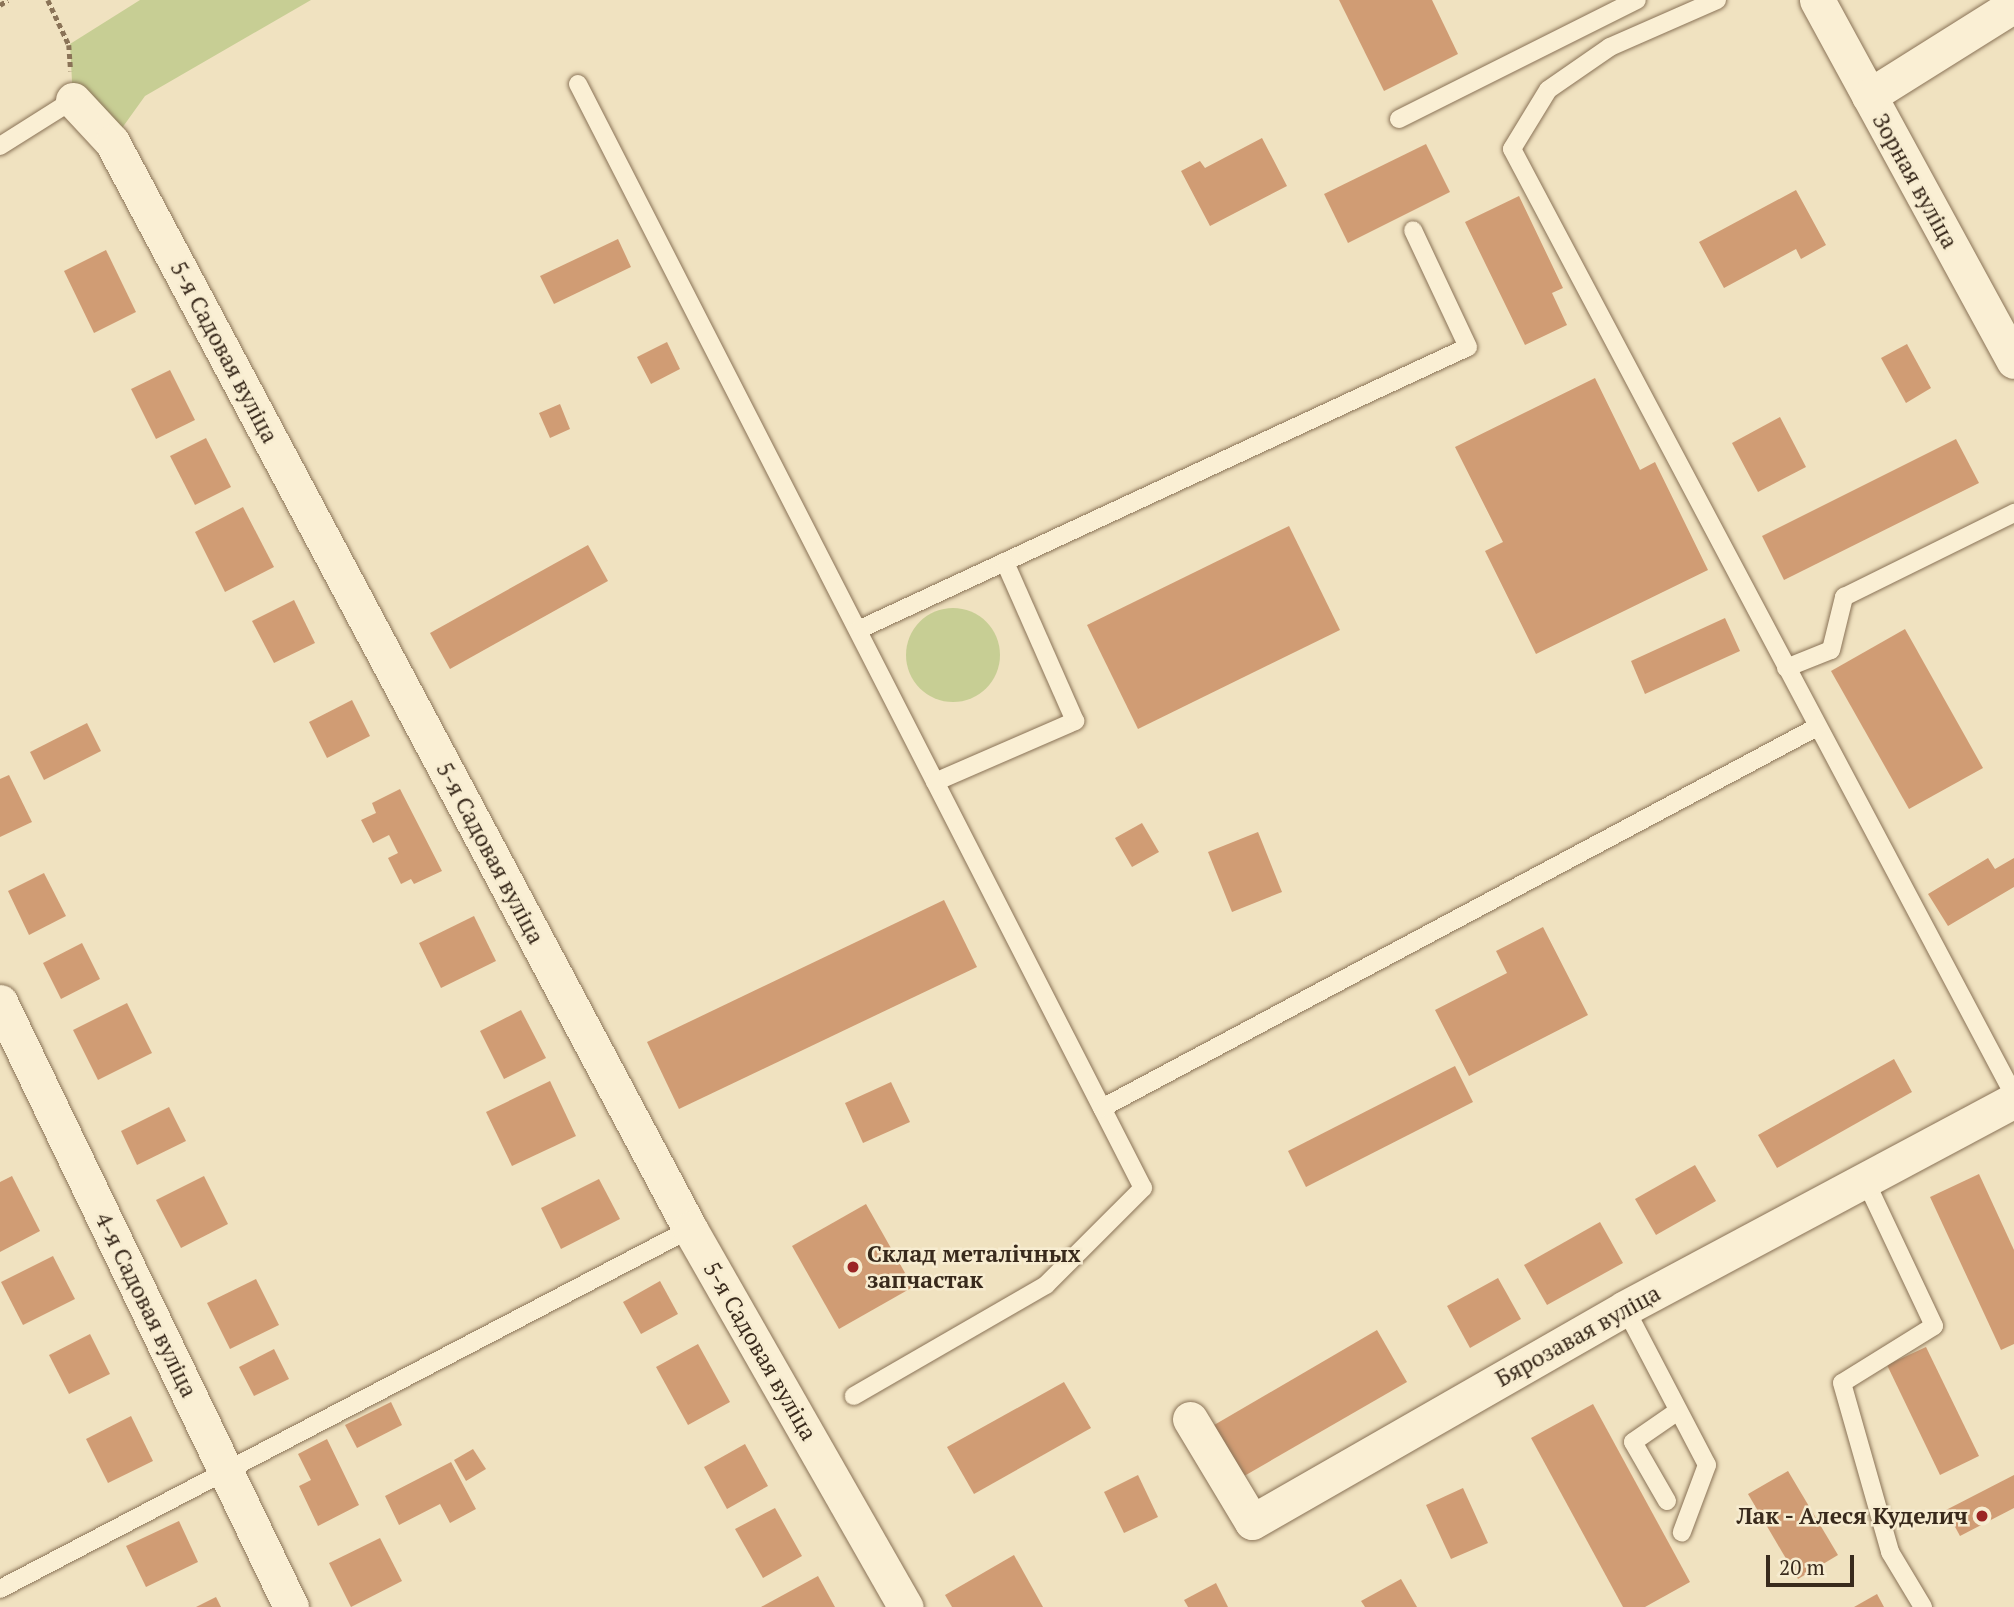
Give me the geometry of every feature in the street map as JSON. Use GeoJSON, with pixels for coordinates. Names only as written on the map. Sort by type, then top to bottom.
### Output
{"type":"FeatureCollection","features":[{"type":"Feature","properties":{"kind":"street","name":"Зорная вуліца"},"geometry":{"type":"LineString","coordinates":[[1817,0],[2014,361]]}},
{"type":"Feature","properties":{"kind":"street"},"geometry":{"type":"LineString","coordinates":[[1869,96],[2014,5]]}},
{"type":"Feature","properties":{"kind":"street","name":"5-я Садовая вуліца"},"geometry":{"type":"LineString","coordinates":[[73,100],[112,142],[690,1229],[906,1607]]}},
{"type":"Feature","properties":{"kind":"street","name":"4-я Садовая вуліца"},"geometry":{"type":"LineString","coordinates":[[0,1002],[291,1607]]}},
{"type":"Feature","properties":{"kind":"street","name":"Бярозавая вуліца"},"geometry":{"type":"LineString","coordinates":[[1190,1419],[1252,1521],[1625,1308],[1866,1182],[2014,1100]]}},
{"type":"Feature","properties":{"kind":"lane"},"geometry":{"type":"LineString","coordinates":[[1399,119],[1637,0]]}},
{"type":"Feature","properties":{"kind":"lane"},"geometry":{"type":"LineString","coordinates":[[1717,0],[1610,47],[1548,90],[1512,149],[2014,1095]]}},
{"type":"Feature","properties":{"kind":"lane"},"geometry":{"type":"LineString","coordinates":[[578,84],[1143,1188],[1046,1285],[854,1396]]}},
{"type":"Feature","properties":{"kind":"lane"},"geometry":{"type":"LineString","coordinates":[[0,146],[73,100]]}},
{"type":"Feature","properties":{"kind":"lane"},"geometry":{"type":"LineString","coordinates":[[858,631],[1468,346],[1413,230]]}},
{"type":"Feature","properties":{"kind":"lane"},"geometry":{"type":"LineString","coordinates":[[1786,668],[1831,650],[1844,597],[2014,513]]}},
{"type":"Feature","properties":{"kind":"lane"},"geometry":{"type":"LineString","coordinates":[[935,782],[1075,721],[1005,562]]}},
{"type":"Feature","properties":{"kind":"lane"},"geometry":{"type":"LineString","coordinates":[[1102,1108],[1817,727]]}},
{"type":"Feature","properties":{"kind":"lane"},"geometry":{"type":"LineString","coordinates":[[1866,1182],[1934,1326],[1842,1382],[1890,1552],[1923,1607]]}},
{"type":"Feature","properties":{"kind":"lane"},"geometry":{"type":"LineString","coordinates":[[0,1589],[690,1229]]}},
{"type":"Feature","properties":{"kind":"lane"},"geometry":{"type":"LineString","coordinates":[[1625,1308],[1706,1465],[1682,1532]]}},
{"type":"Feature","properties":{"kind":"lane"},"geometry":{"type":"LineString","coordinates":[[1667,1501],[1633,1442],[1678,1410]]}},
{"type":"Feature","properties":{"kind":"path"},"geometry":{"type":"LineString","coordinates":[[0,5],[8,0]]}},
{"type":"Feature","properties":{"kind":"path"},"geometry":{"type":"LineString","coordinates":[[48,0],[69,46],[73,100]]}},
{"type":"Feature","properties":{"kind":"green space"},"geometry":{"type":"Polygon","coordinates":[[[140,0],[311,0],[145,96],[112,142],[73,100],[70,44],[140,0]]]}},
{"type":"Feature","properties":{"kind":"green space"},"geometry":{"type":"Polygon","coordinates":[[[944,608],[962,608],[987,621],[997,637],[1000,655],[997,673],[987,689],[962,702],[944,702],[919,689],[906,664],[906,646],[919,621],[944,608]]]}},
{"type":"Feature","properties":{"kind":"building"},"geometry":{"type":"Polygon","coordinates":[[[1339,0],[1432,0],[1458,54],[1384,91],[1339,0]]]}},
{"type":"Feature","properties":{"kind":"building"},"geometry":{"type":"Polygon","coordinates":[[[1262,138],[1287,186],[1210,226],[1181,171],[1200,161],[1205,168],[1262,138]]]}},
{"type":"Feature","properties":{"kind":"building"},"geometry":{"type":"Polygon","coordinates":[[[1426,144],[1450,192],[1348,243],[1324,194],[1426,144]]]}},
{"type":"Feature","properties":{"kind":"building"},"geometry":{"type":"Polygon","coordinates":[[[1796,190],[1826,245],[1801,259],[1796,249],[1724,288],[1699,242],[1796,190]]]}},
{"type":"Feature","properties":{"kind":"building"},"geometry":{"type":"Polygon","coordinates":[[[1519,196],[1563,288],[1552,293],[1567,325],[1525,345],[1465,222],[1519,196]]]}},
{"type":"Feature","properties":{"kind":"building"},"geometry":{"type":"Polygon","coordinates":[[[618,239],[631,267],[554,304],[540,276],[618,239]]]}},
{"type":"Feature","properties":{"kind":"building"},"geometry":{"type":"Polygon","coordinates":[[[106,250],[136,312],[94,333],[64,271],[106,250]]]}},
{"type":"Feature","properties":{"kind":"building"},"geometry":{"type":"Polygon","coordinates":[[[667,342],[680,369],[651,384],[637,357],[667,342]]]}},
{"type":"Feature","properties":{"kind":"building"},"geometry":{"type":"Polygon","coordinates":[[[1907,344],[1931,388],[1906,403],[1881,358],[1907,344]]]}},
{"type":"Feature","properties":{"kind":"building"},"geometry":{"type":"Polygon","coordinates":[[[170,370],[195,420],[156,439],[131,389],[170,370]]]}},
{"type":"Feature","properties":{"kind":"building"},"geometry":{"type":"Polygon","coordinates":[[[1595,378],[1640,470],[1655,462],[1708,570],[1536,654],[1485,551],[1503,542],[1455,447],[1595,378]]]}},
{"type":"Feature","properties":{"kind":"building"},"geometry":{"type":"Polygon","coordinates":[[[560,404],[570,429],[550,438],[539,413],[560,404]]]}},
{"type":"Feature","properties":{"kind":"building"},"geometry":{"type":"Polygon","coordinates":[[[1780,417],[1806,467],[1758,492],[1732,443],[1780,417]]]}},
{"type":"Feature","properties":{"kind":"building"},"geometry":{"type":"Polygon","coordinates":[[[206,438],[231,487],[195,505],[170,456],[206,438]]]}},
{"type":"Feature","properties":{"kind":"building"},"geometry":{"type":"Polygon","coordinates":[[[1956,439],[1979,483],[1784,580],[1762,536],[1956,439]]]}},
{"type":"Feature","properties":{"kind":"building"},"geometry":{"type":"Polygon","coordinates":[[[243,507],[274,567],[225,592],[195,532],[243,507]]]}},
{"type":"Feature","properties":{"kind":"building"},"geometry":{"type":"Polygon","coordinates":[[[1289,526],[1340,630],[1138,729],[1087,625],[1289,526]]]}},
{"type":"Feature","properties":{"kind":"building"},"geometry":{"type":"Polygon","coordinates":[[[588,545],[608,581],[450,669],[430,633],[588,545]]]}},
{"type":"Feature","properties":{"kind":"building"},"geometry":{"type":"Polygon","coordinates":[[[294,600],[315,643],[274,663],[252,621],[294,600]]]}},
{"type":"Feature","properties":{"kind":"building"},"geometry":{"type":"Polygon","coordinates":[[[1725,618],[1740,651],[1645,694],[1631,661],[1725,618]]]}},
{"type":"Feature","properties":{"kind":"building"},"geometry":{"type":"Polygon","coordinates":[[[1905,629],[1983,768],[1909,809],[1831,671],[1905,629]]]}},
{"type":"Feature","properties":{"kind":"building"},"geometry":{"type":"Polygon","coordinates":[[[352,700],[370,736],[327,758],[309,722],[352,700]]]}},
{"type":"Feature","properties":{"kind":"building"},"geometry":{"type":"Polygon","coordinates":[[[87,723],[101,751],[44,780],[30,752],[87,723]]]}},
{"type":"Feature","properties":{"kind":"building"},"geometry":{"type":"Polygon","coordinates":[[[9,775],[32,822],[0,837],[0,779],[9,775]]]}},
{"type":"Feature","properties":{"kind":"building"},"geometry":{"type":"Polygon","coordinates":[[[400,789],[442,871],[414,884],[411,879],[401,884],[388,858],[398,853],[389,835],[373,843],[361,820],[376,813],[372,803],[400,789]]]}},
{"type":"Feature","properties":{"kind":"building"},"geometry":{"type":"Polygon","coordinates":[[[1142,823],[1159,852],[1132,867],[1115,838],[1142,823]]]}},
{"type":"Feature","properties":{"kind":"building"},"geometry":{"type":"Polygon","coordinates":[[[1258,832],[1282,892],[1232,912],[1208,852],[1258,832]]]}},
{"type":"Feature","properties":{"kind":"building"},"geometry":{"type":"Polygon","coordinates":[[[1988,858],[1995,869],[2014,858],[2014,887],[1948,926],[1928,894],[1988,858]]]}},
{"type":"Feature","properties":{"kind":"building"},"geometry":{"type":"Polygon","coordinates":[[[44,873],[66,916],[29,935],[8,891],[44,873]]]}},
{"type":"Feature","properties":{"kind":"building"},"geometry":{"type":"Polygon","coordinates":[[[944,900],[977,967],[679,1109],[647,1042],[944,900]]]}},
{"type":"Feature","properties":{"kind":"building"},"geometry":{"type":"Polygon","coordinates":[[[474,916],[496,961],[441,988],[419,943],[474,916]]]}},
{"type":"Feature","properties":{"kind":"building"},"geometry":{"type":"Polygon","coordinates":[[[1543,927],[1588,1015],[1469,1076],[1435,1010],[1507,973],[1496,951],[1543,927]]]}},
{"type":"Feature","properties":{"kind":"building"},"geometry":{"type":"Polygon","coordinates":[[[82,943],[100,979],[61,999],[43,963],[82,943]]]}},
{"type":"Feature","properties":{"kind":"building"},"geometry":{"type":"Polygon","coordinates":[[[127,1003],[152,1053],[98,1080],[73,1030],[127,1003]]]}},
{"type":"Feature","properties":{"kind":"building"},"geometry":{"type":"Polygon","coordinates":[[[521,1010],[546,1058],[504,1079],[480,1031],[521,1010]]]}},
{"type":"Feature","properties":{"kind":"building"},"geometry":{"type":"Polygon","coordinates":[[[1894,1059],[1912,1092],[1777,1168],[1758,1135],[1894,1059]]]}},
{"type":"Feature","properties":{"kind":"building"},"geometry":{"type":"Polygon","coordinates":[[[1455,1066],[1473,1102],[1306,1187],[1288,1151],[1455,1066]]]}},
{"type":"Feature","properties":{"kind":"building"},"geometry":{"type":"Polygon","coordinates":[[[550,1081],[576,1136],[512,1166],[486,1112],[550,1081]]]}},
{"type":"Feature","properties":{"kind":"building"},"geometry":{"type":"Polygon","coordinates":[[[891,1082],[910,1122],[863,1143],[845,1103],[891,1082]]]}},
{"type":"Feature","properties":{"kind":"building"},"geometry":{"type":"Polygon","coordinates":[[[169,1107],[186,1141],[137,1165],[121,1131],[169,1107]]]}},
{"type":"Feature","properties":{"kind":"building"},"geometry":{"type":"Polygon","coordinates":[[[1695,1165],[1716,1201],[1656,1235],[1635,1199],[1695,1165]]]}},
{"type":"Feature","properties":{"kind":"building"},"geometry":{"type":"Polygon","coordinates":[[[1979,1174],[2014,1250],[2014,1344],[2001,1350],[1930,1197],[1979,1174]]]}},
{"type":"Feature","properties":{"kind":"building"},"geometry":{"type":"Polygon","coordinates":[[[12,1176],[40,1231],[0,1252],[0,1182],[12,1176]]]}},
{"type":"Feature","properties":{"kind":"building"},"geometry":{"type":"Polygon","coordinates":[[[204,1176],[228,1224],[181,1248],[156,1200],[204,1176]]]}},
{"type":"Feature","properties":{"kind":"building"},"geometry":{"type":"Polygon","coordinates":[[[599,1179],[620,1219],[561,1249],[541,1208],[599,1179]]]}},
{"type":"Feature","properties":{"kind":"building","name":"Склад металічных запчастак"},"geometry":{"type":"Polygon","coordinates":[[[866,1204],[913,1287],[839,1329],[792,1246],[866,1204]]]}},
{"type":"Feature","properties":{"kind":"building"},"geometry":{"type":"Polygon","coordinates":[[[1600,1222],[1623,1263],[1547,1305],[1524,1265],[1600,1222]]]}},
{"type":"Feature","properties":{"kind":"building"},"geometry":{"type":"Polygon","coordinates":[[[53,1256],[75,1299],[23,1325],[1,1282],[53,1256]]]}},
{"type":"Feature","properties":{"kind":"building"},"geometry":{"type":"Polygon","coordinates":[[[1498,1278],[1521,1319],[1470,1348],[1447,1306],[1498,1278]]]}},
{"type":"Feature","properties":{"kind":"building"},"geometry":{"type":"Polygon","coordinates":[[[256,1279],[279,1325],[230,1349],[207,1303],[256,1279]]]}},
{"type":"Feature","properties":{"kind":"building"},"geometry":{"type":"Polygon","coordinates":[[[660,1281],[678,1314],[641,1334],[623,1302],[660,1281]]]}},
{"type":"Feature","properties":{"kind":"building"},"geometry":{"type":"Polygon","coordinates":[[[1377,1330],[1407,1382],[1239,1479],[1209,1428],[1377,1330]]]}},
{"type":"Feature","properties":{"kind":"building"},"geometry":{"type":"Polygon","coordinates":[[[90,1334],[110,1374],[69,1394],[49,1355],[90,1334]]]}},
{"type":"Feature","properties":{"kind":"building"},"geometry":{"type":"Polygon","coordinates":[[[698,1344],[730,1402],[688,1425],[656,1367],[698,1344]]]}},
{"type":"Feature","properties":{"kind":"building"},"geometry":{"type":"Polygon","coordinates":[[[1926,1347],[1979,1456],[1940,1475],[1887,1365],[1926,1347]]]}},
{"type":"Feature","properties":{"kind":"building"},"geometry":{"type":"Polygon","coordinates":[[[274,1349],[289,1379],[254,1396],[239,1367],[274,1349]]]}},
{"type":"Feature","properties":{"kind":"building"},"geometry":{"type":"Polygon","coordinates":[[[1064,1382],[1091,1428],[974,1494],[947,1447],[1064,1382]]]}},
{"type":"Feature","properties":{"kind":"building"},"geometry":{"type":"Polygon","coordinates":[[[391,1402],[402,1425],[357,1448],[345,1425],[391,1402]]]}},
{"type":"Feature","properties":{"kind":"building"},"geometry":{"type":"Polygon","coordinates":[[[1593,1404],[1690,1582],[1645,1607],[1623,1607],[1531,1438],[1593,1404]]]}},
{"type":"Feature","properties":{"kind":"building"},"geometry":{"type":"Polygon","coordinates":[[[131,1416],[153,1461],[108,1483],[86,1439],[131,1416]]]}},
{"type":"Feature","properties":{"kind":"building"},"geometry":{"type":"Polygon","coordinates":[[[327,1439],[359,1505],[318,1526],[299,1486],[311,1480],[298,1454],[327,1439]]]}},
{"type":"Feature","properties":{"kind":"building"},"geometry":{"type":"Polygon","coordinates":[[[745,1444],[768,1486],[727,1509],[704,1467],[745,1444]]]}},
{"type":"Feature","properties":{"kind":"building"},"geometry":{"type":"Polygon","coordinates":[[[473,1449],[486,1469],[466,1481],[454,1460],[473,1449]]]}},
{"type":"Feature","properties":{"kind":"building"},"geometry":{"type":"Polygon","coordinates":[[[451,1462],[476,1509],[450,1523],[440,1504],[399,1525],[385,1496],[451,1462]]]}},
{"type":"Feature","properties":{"kind":"building"},"geometry":{"type":"Polygon","coordinates":[[[1788,1471],[1838,1555],[1798,1579],[1748,1494],[1788,1471]]]}},
{"type":"Feature","properties":{"kind":"building"},"geometry":{"type":"Polygon","coordinates":[[[1138,1475],[1158,1517],[1124,1533],[1104,1492],[1138,1475]]]}},
{"type":"Feature","properties":{"kind":"building"},"geometry":{"type":"Polygon","coordinates":[[[2014,1475],[2014,1508],[1960,1536],[1946,1510],[2014,1475]]]}},
{"type":"Feature","properties":{"kind":"building"},"geometry":{"type":"Polygon","coordinates":[[[1463,1488],[1488,1543],[1451,1559],[1426,1505],[1463,1488]]]}},
{"type":"Feature","properties":{"kind":"building"},"geometry":{"type":"Polygon","coordinates":[[[775,1508],[802,1556],[763,1578],[735,1529],[775,1508]]]}},
{"type":"Feature","properties":{"kind":"building"},"geometry":{"type":"Polygon","coordinates":[[[179,1521],[198,1562],[146,1587],[126,1546],[179,1521]]]}},
{"type":"Feature","properties":{"kind":"building"},"geometry":{"type":"Polygon","coordinates":[[[380,1538],[402,1581],[351,1607],[329,1563],[380,1538]]]}},
{"type":"Feature","properties":{"kind":"building"},"geometry":{"type":"Polygon","coordinates":[[[1014,1555],[1043,1607],[952,1607],[945,1595],[1014,1555]]]}},
{"type":"Feature","properties":{"kind":"building"},"geometry":{"type":"Polygon","coordinates":[[[818,1576],[835,1607],[761,1607],[818,1576]]]}},
{"type":"Feature","properties":{"kind":"building"},"geometry":{"type":"Polygon","coordinates":[[[1401,1579],[1417,1607],[1365,1607],[1361,1601],[1401,1579]]]}},
{"type":"Feature","properties":{"kind":"building"},"geometry":{"type":"Polygon","coordinates":[[[1216,1583],[1228,1607],[1188,1607],[1184,1600],[1216,1583]]]}},
{"type":"Feature","properties":{"kind":"building"},"geometry":{"type":"Polygon","coordinates":[[[1877,1594],[1884,1607],[1854,1607],[1877,1594]]]}},
{"type":"Feature","properties":{"kind":"building"},"geometry":{"type":"Polygon","coordinates":[[[216,1597],[221,1607],[196,1607],[216,1597]]]}},
{"type":"Feature","properties":{"kind":"place","name":"Склад металічных запчастак"},"geometry":{"type":"Point","coordinates":[853,1267]}},
{"type":"Feature","properties":{"kind":"place","name":"Лак - Алеся Куделич"},"geometry":{"type":"Point","coordinates":[1982,1516]}}]}
